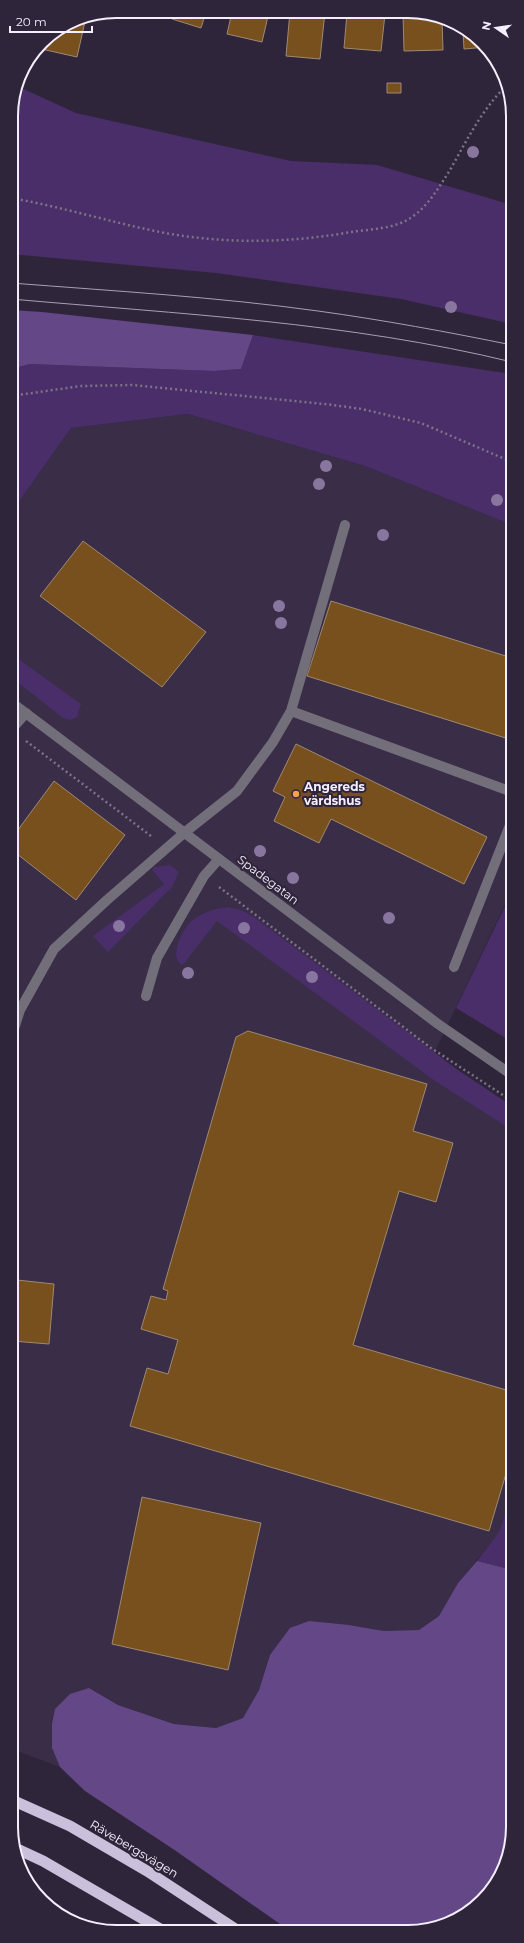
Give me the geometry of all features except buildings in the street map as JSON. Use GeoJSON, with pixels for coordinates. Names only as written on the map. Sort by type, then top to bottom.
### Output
{"type":"FeatureCollection","features":[{"type":"Feature","properties":{"kind":"highway","name":"Rävebergsvägen"},"geometry":{"type":"LineString","coordinates":[[18,1803],[70,1826],[147,1870],[230,1925]]}},
{"type":"Feature","properties":{"kind":"highway"},"geometry":{"type":"LineString","coordinates":[[21,1851],[43,1861],[153,1925]]}},
{"type":"Feature","properties":{"kind":"street"},"geometry":{"type":"LineString","coordinates":[[18,1016],[54,949],[107,900],[168,849],[184,833],[237,791],[273,742],[291,711],[345,525]]}},
{"type":"Feature","properties":{"kind":"street","name":"Spadegatan"},"geometry":{"type":"LineString","coordinates":[[18,707],[438,1024],[506,1071]]}},
{"type":"Feature","properties":{"kind":"street"},"geometry":{"type":"LineString","coordinates":[[291,711],[506,790]]}},
{"type":"Feature","properties":{"kind":"street"},"geometry":{"type":"LineString","coordinates":[[18,723],[26,713]]}},
{"type":"Feature","properties":{"kind":"street"},"geometry":{"type":"LineString","coordinates":[[454,967],[506,835]]}},
{"type":"Feature","properties":{"kind":"street"},"geometry":{"type":"LineString","coordinates":[[146,996],[157,958],[204,876],[219,860]]}},
{"type":"Feature","properties":{"kind":"path"},"geometry":{"type":"LineString","coordinates":[[18,200],[164,232],[241,240],[320,238],[400,224],[413,217],[428,203],[481,115],[503,89]]}},
{"type":"Feature","properties":{"kind":"path"},"geometry":{"type":"LineString","coordinates":[[18,395],[81,386],[132,385],[325,404],[362,409],[421,423],[506,459]]}},
{"type":"Feature","properties":{"kind":"path"},"geometry":{"type":"LineString","coordinates":[[24,739],[168,849]]}},
{"type":"Feature","properties":{"kind":"path"},"geometry":{"type":"LineString","coordinates":[[204,876],[431,1048],[506,1097]]}},
{"type":"Feature","properties":{"kind":"shaded area"},"geometry":{"type":"Polygon","coordinates":[[[22,88],[76,113],[291,161],[377,165],[506,203],[506,323],[401,299],[216,273],[18,255],[18,109],[22,88]]]}},
{"type":"Feature","properties":{"kind":"shaded area"},"geometry":{"type":"Polygon","coordinates":[[[18,310],[253,335],[241,369],[214,371],[30,364],[18,367],[18,310]]]}},
{"type":"Feature","properties":{"kind":"shaded area"},"geometry":{"type":"Polygon","coordinates":[[[253,335],[506,373],[506,523],[365,466],[188,414],[71,428],[18,503],[18,367],[30,364],[214,371],[241,369],[253,335]]]}},
{"type":"Feature","properties":{"kind":"shaded area"},"geometry":{"type":"Polygon","coordinates":[[[188,414],[365,466],[506,523],[506,902],[429,1064],[506,1106],[506,1511],[499,1533],[458,1583],[439,1616],[419,1630],[384,1631],[349,1625],[270,1655],[259,1690],[243,1718],[216,1728],[175,1724],[118,1705],[89,1688],[52,1748],[60,1767],[18,1751],[18,503],[71,428],[188,414]]]}},
{"type":"Feature","properties":{"kind":"shaded area"},"geometry":{"type":"Polygon","coordinates":[[[18,659],[81,704],[77,717],[70,720],[63,718],[18,683],[18,659]]]}},
{"type":"Feature","properties":{"kind":"shaded area"},"geometry":{"type":"Polygon","coordinates":[[[170,865],[179,872],[172,887],[108,952],[93,936],[164,884],[152,870],[154,867],[170,865]]]}},
{"type":"Feature","properties":{"kind":"shaded area"},"geometry":{"type":"Polygon","coordinates":[[[506,904],[506,1038],[456,1008],[506,904]]]}},
{"type":"Feature","properties":{"kind":"shaded area"},"geometry":{"type":"Polygon","coordinates":[[[228,907],[241,910],[254,917],[458,1070],[506,1102],[506,1126],[435,1081],[217,921],[186,961],[182,965],[178,962],[176,950],[184,931],[189,924],[202,914],[228,907]]]}},
{"type":"Feature","properties":{"kind":"shaded area"},"geometry":{"type":"Polygon","coordinates":[[[506,1511],[506,1568],[477,1561],[499,1532],[506,1511]]]}},
{"type":"Feature","properties":{"kind":"shaded area"},"geometry":{"type":"Polygon","coordinates":[[[477,1561],[506,1568],[506,1834],[503,1853],[499,1865],[490,1882],[468,1905],[446,1918],[427,1923],[408,1925],[281,1925],[176,1851],[85,1791],[60,1767],[52,1748],[52,1724],[55,1709],[70,1694],[89,1688],[118,1705],[174,1724],[216,1728],[243,1718],[259,1690],[270,1655],[290,1628],[309,1621],[349,1625],[384,1631],[419,1630],[439,1616],[458,1583],[477,1561]]]}},
{"type":"Feature","properties":{"kind":"tram line"},"geometry":{"type":"LineString","coordinates":[[18,284],[280,306],[391,322],[506,344]]}},
{"type":"Feature","properties":{"kind":"tram line"},"geometry":{"type":"LineString","coordinates":[[18,300],[200,315],[326,328],[450,348],[506,361]]}},
{"type":"Feature","properties":{"kind":"place","name":"Angereds värdshus"},"geometry":{"type":"Point","coordinates":[296,794]}}]}
